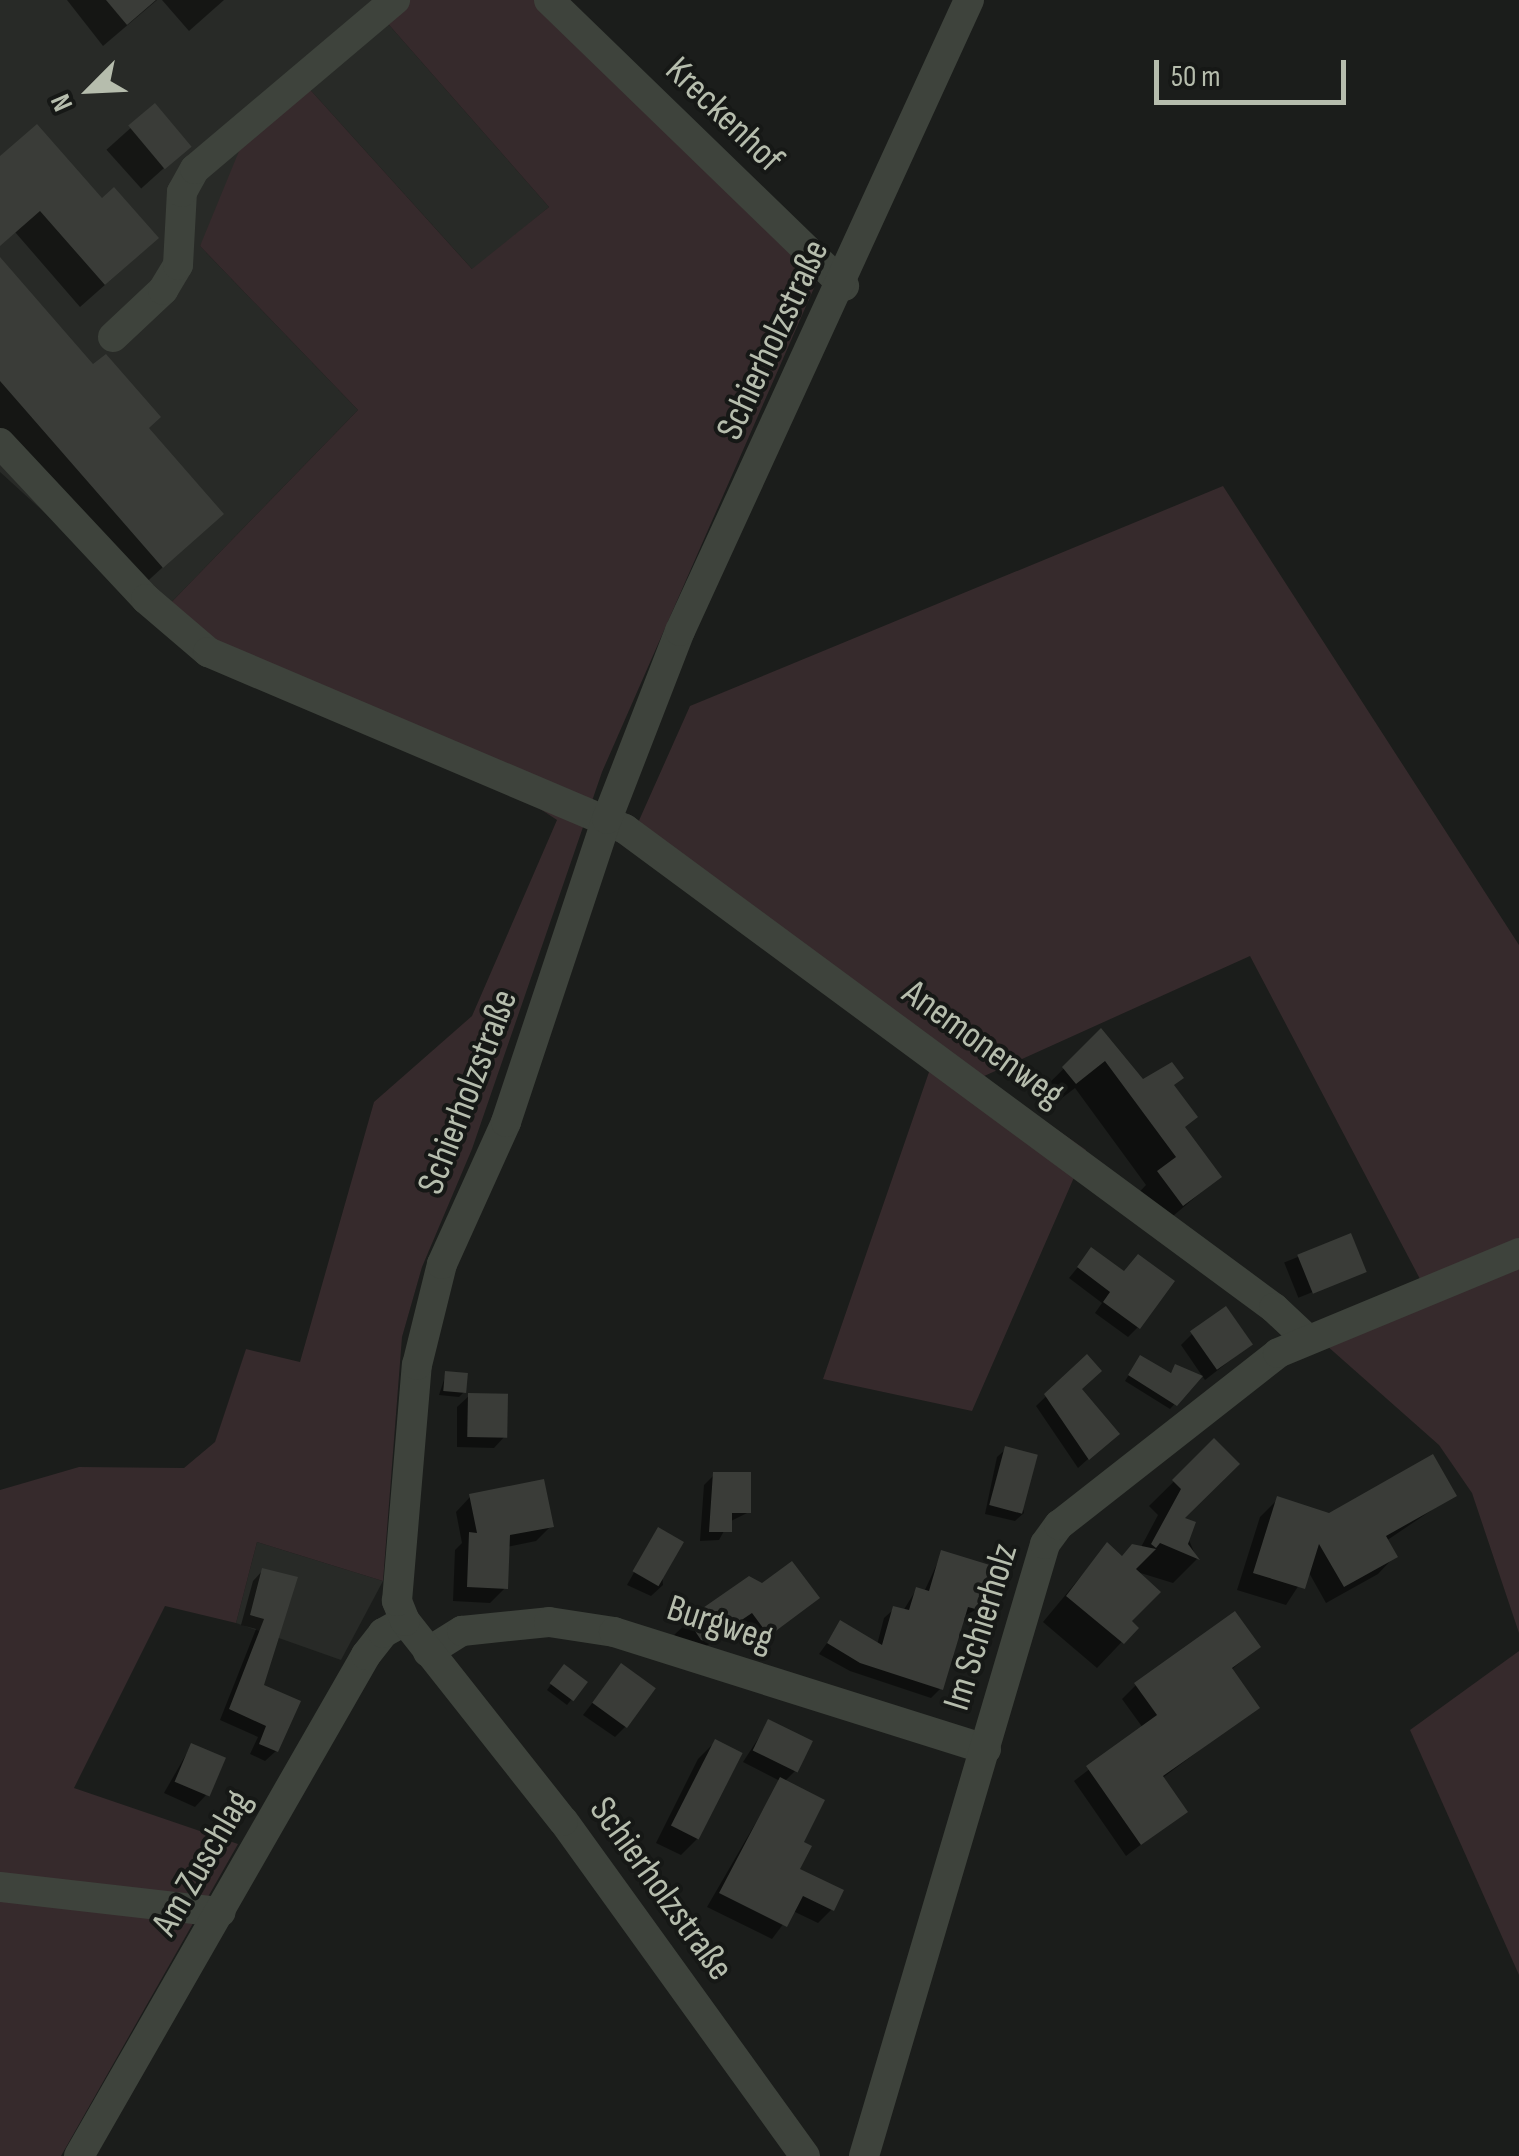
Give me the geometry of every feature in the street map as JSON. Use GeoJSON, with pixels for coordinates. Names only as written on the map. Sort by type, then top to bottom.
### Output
{"type":"FeatureCollection","features":[{"type":"Feature","properties":{"kind":"street"},"geometry":{"type":"LineString","coordinates":[[113,337],[162,290],[178,265],[182,192],[195,169],[395,0]]}},
{"type":"Feature","properties":{"kind":"street","name":"Kreckenhof"},"geometry":{"type":"LineString","coordinates":[[549,0],[844,286]]}},
{"type":"Feature","properties":{"kind":"street","name":"Schierholzstraße"},"geometry":{"type":"LineString","coordinates":[[805,2156],[563,1821],[405,1621],[397,1601],[417,1365],[434,1294],[506,1122],[607,819],[680,631],[844,286],[969,0]]}},
{"type":"Feature","properties":{"kind":"street","name":"Anemonenweg"},"geometry":{"type":"LineString","coordinates":[[0,443],[119,572],[208,652],[607,819],[1274,1308],[1307,1340]]}},
{"type":"Feature","properties":{"kind":"street","name":"Im Schierholz"},"geometry":{"type":"LineString","coordinates":[[864,2156],[1045,1544],[1059,1525],[1278,1353],[1519,1253]]}},
{"type":"Feature","properties":{"kind":"street","name":"Am Zuschlag"},"geometry":{"type":"LineString","coordinates":[[79,2156],[366,1655],[383,1633],[405,1621]]}},
{"type":"Feature","properties":{"kind":"street","name":"Burgweg"},"geometry":{"type":"LineString","coordinates":[[428,1652],[462,1631],[550,1622],[614,1632],[986,1749]]}},
{"type":"Feature","properties":{"kind":"street"},"geometry":{"type":"LineString","coordinates":[[0,1887],[221,1912]]}},
{"type":"Feature","properties":{"kind":"shaded area"},"geometry":{"type":"Polygon","coordinates":[[[0,0],[402,0],[383,18],[549,207],[473,270],[305,84],[200,246],[358,410],[158,616],[0,472],[0,0]]]}},
{"type":"Feature","properties":{"kind":"shaded area"},"geometry":{"type":"Polygon","coordinates":[[[402,0],[538,0],[821,272],[602,772],[472,1149],[422,1267],[402,1337],[383,1581],[257,1542],[236,1623],[165,1606],[74,1788],[238,1844],[61,2156],[0,2156],[0,1490],[79,1467],[184,1468],[215,1442],[246,1349],[300,1362],[374,1102],[472,1016],[557,820],[519,795],[158,616],[358,410],[200,246],[246,134],[305,84],[472,269],[549,207],[383,18],[402,0]]]}},
{"type":"Feature","properties":{"kind":"shaded area"},"geometry":{"type":"Polygon","coordinates":[[[1223,486],[1519,945],[1519,1238],[1420,1279],[1250,956],[982,1077],[1086,1150],[972,1411],[823,1379],[938,1046],[637,825],[690,706],[1223,486]]]}},
{"type":"Feature","properties":{"kind":"shaded area"},"geometry":{"type":"Polygon","coordinates":[[[1519,1266],[1519,1633],[1472,1493],[1439,1445],[1326,1345],[1519,1266]]]}},
{"type":"Feature","properties":{"kind":"shaded area"},"geometry":{"type":"Polygon","coordinates":[[[257,1542],[383,1581],[341,1660],[236,1623],[257,1542]]]}},
{"type":"Feature","properties":{"kind":"shaded area"},"geometry":{"type":"Polygon","coordinates":[[[1519,1651],[1519,1975],[1410,1730],[1519,1651]]]}},
{"type":"Feature","properties":{"kind":"building"},"geometry":{"type":"Polygon","coordinates":[[[106,0],[156,0],[127,25],[106,0]]]}},
{"type":"Feature","properties":{"kind":"building"},"geometry":{"type":"Polygon","coordinates":[[[155,103],[192,147],[165,169],[128,125],[155,103]]]}},
{"type":"Feature","properties":{"kind":"building"},"geometry":{"type":"Polygon","coordinates":[[[37,124],[102,198],[114,187],[159,238],[105,285],[40,211],[0,246],[0,156],[37,124]]]}},
{"type":"Feature","properties":{"kind":"building"},"geometry":{"type":"Polygon","coordinates":[[[0,257],[93,364],[106,354],[161,417],[149,428],[224,514],[163,568],[0,381],[0,257]]]}},
{"type":"Feature","properties":{"kind":"building"},"geometry":{"type":"Polygon","coordinates":[[[1101,1028],[1143,1079],[1172,1062],[1184,1078],[1174,1085],[1198,1117],[1185,1127],[1222,1177],[1183,1206],[1157,1171],[1176,1157],[1105,1061],[1076,1084],[1062,1067],[1101,1028]]]}},
{"type":"Feature","properties":{"kind":"building"},"geometry":{"type":"Polygon","coordinates":[[[1351,1233],[1367,1272],[1313,1294],[1297,1255],[1351,1233]]]}},
{"type":"Feature","properties":{"kind":"building"},"geometry":{"type":"Polygon","coordinates":[[[1091,1247],[1124,1271],[1138,1254],[1175,1281],[1140,1329],[1103,1302],[1110,1292],[1077,1267],[1091,1247]]]}},
{"type":"Feature","properties":{"kind":"building"},"geometry":{"type":"Polygon","coordinates":[[[1226,1306],[1253,1345],[1217,1370],[1190,1331],[1226,1306]]]}},
{"type":"Feature","properties":{"kind":"building"},"geometry":{"type":"Polygon","coordinates":[[[1087,1354],[1102,1371],[1082,1389],[1120,1434],[1089,1460],[1044,1394],[1087,1354]]]}},
{"type":"Feature","properties":{"kind":"building"},"geometry":{"type":"Polygon","coordinates":[[[1140,1355],[1171,1373],[1175,1364],[1203,1376],[1177,1406],[1128,1375],[1140,1355]]]}},
{"type":"Feature","properties":{"kind":"building"},"geometry":{"type":"Polygon","coordinates":[[[445,1371],[468,1373],[466,1393],[443,1391],[445,1371]]]}},
{"type":"Feature","properties":{"kind":"building"},"geometry":{"type":"Polygon","coordinates":[[[468,1393],[508,1394],[507,1438],[467,1437],[468,1393]]]}},
{"type":"Feature","properties":{"kind":"building"},"geometry":{"type":"Polygon","coordinates":[[[1214,1438],[1240,1464],[1185,1518],[1196,1522],[1188,1544],[1200,1560],[1160,1543],[1156,1548],[1151,1544],[1181,1489],[1172,1480],[1214,1438]]]}},
{"type":"Feature","properties":{"kind":"building"},"geometry":{"type":"Polygon","coordinates":[[[1005,1446],[1038,1455],[1022,1514],[989,1505],[1005,1446]]]}},
{"type":"Feature","properties":{"kind":"building"},"geometry":{"type":"Polygon","coordinates":[[[1433,1454],[1457,1496],[1386,1536],[1398,1557],[1344,1587],[1319,1544],[1305,1589],[1253,1573],[1277,1496],[1329,1513],[1433,1454]]]}},
{"type":"Feature","properties":{"kind":"building"},"geometry":{"type":"Polygon","coordinates":[[[713,1472],[751,1472],[751,1513],[732,1513],[732,1532],[709,1532],[713,1472]]]}},
{"type":"Feature","properties":{"kind":"building"},"geometry":{"type":"Polygon","coordinates":[[[544,1479],[554,1527],[510,1535],[508,1589],[467,1587],[469,1532],[477,1533],[469,1494],[544,1479]]]}},
{"type":"Feature","properties":{"kind":"building"},"geometry":{"type":"Polygon","coordinates":[[[658,1527],[684,1542],[658,1586],[632,1571],[658,1527]]]}},
{"type":"Feature","properties":{"kind":"building"},"geometry":{"type":"Polygon","coordinates":[[[1107,1542],[1122,1556],[1132,1544],[1156,1549],[1136,1569],[1161,1592],[1132,1621],[1139,1628],[1124,1644],[1066,1596],[1107,1542]]]}},
{"type":"Feature","properties":{"kind":"building"},"geometry":{"type":"Polygon","coordinates":[[[941,1550],[993,1566],[979,1610],[968,1607],[943,1690],[860,1663],[827,1643],[840,1620],[882,1645],[893,1606],[909,1610],[916,1587],[929,1591],[941,1550]]]}},
{"type":"Feature","properties":{"kind":"building"},"geometry":{"type":"Polygon","coordinates":[[[792,1561],[820,1598],[769,1636],[752,1613],[709,1642],[701,1640],[687,1619],[749,1576],[762,1583],[792,1561]]]}},
{"type":"Feature","properties":{"kind":"building"},"geometry":{"type":"Polygon","coordinates":[[[262,1568],[298,1577],[264,1685],[301,1701],[278,1752],[259,1744],[266,1726],[229,1709],[264,1619],[250,1615],[262,1568]]]}},
{"type":"Feature","properties":{"kind":"building"},"geometry":{"type":"Polygon","coordinates":[[[1235,1611],[1261,1647],[1232,1668],[1260,1708],[1163,1776],[1188,1812],[1141,1845],[1086,1766],[1157,1715],[1134,1683],[1235,1611]]]}},
{"type":"Feature","properties":{"kind":"building"},"geometry":{"type":"Polygon","coordinates":[[[621,1663],[656,1688],[627,1728],[592,1703],[621,1663]]]}},
{"type":"Feature","properties":{"kind":"building"},"geometry":{"type":"Polygon","coordinates":[[[564,1664],[588,1682],[574,1701],[550,1683],[564,1664]]]}},
{"type":"Feature","properties":{"kind":"building"},"geometry":{"type":"Polygon","coordinates":[[[768,1719],[813,1741],[798,1772],[753,1750],[768,1719]]]}},
{"type":"Feature","properties":{"kind":"building"},"geometry":{"type":"Polygon","coordinates":[[[715,1739],[743,1753],[699,1840],[671,1825],[715,1739]]]}},
{"type":"Feature","properties":{"kind":"building"},"geometry":{"type":"Polygon","coordinates":[[[191,1743],[226,1758],[210,1797],[175,1782],[191,1743]]]}},
{"type":"Feature","properties":{"kind":"building"},"geometry":{"type":"Polygon","coordinates":[[[780,1777],[825,1800],[804,1842],[812,1846],[800,1869],[844,1890],[834,1911],[803,1896],[787,1927],[719,1893],[780,1777]]]}}]}
